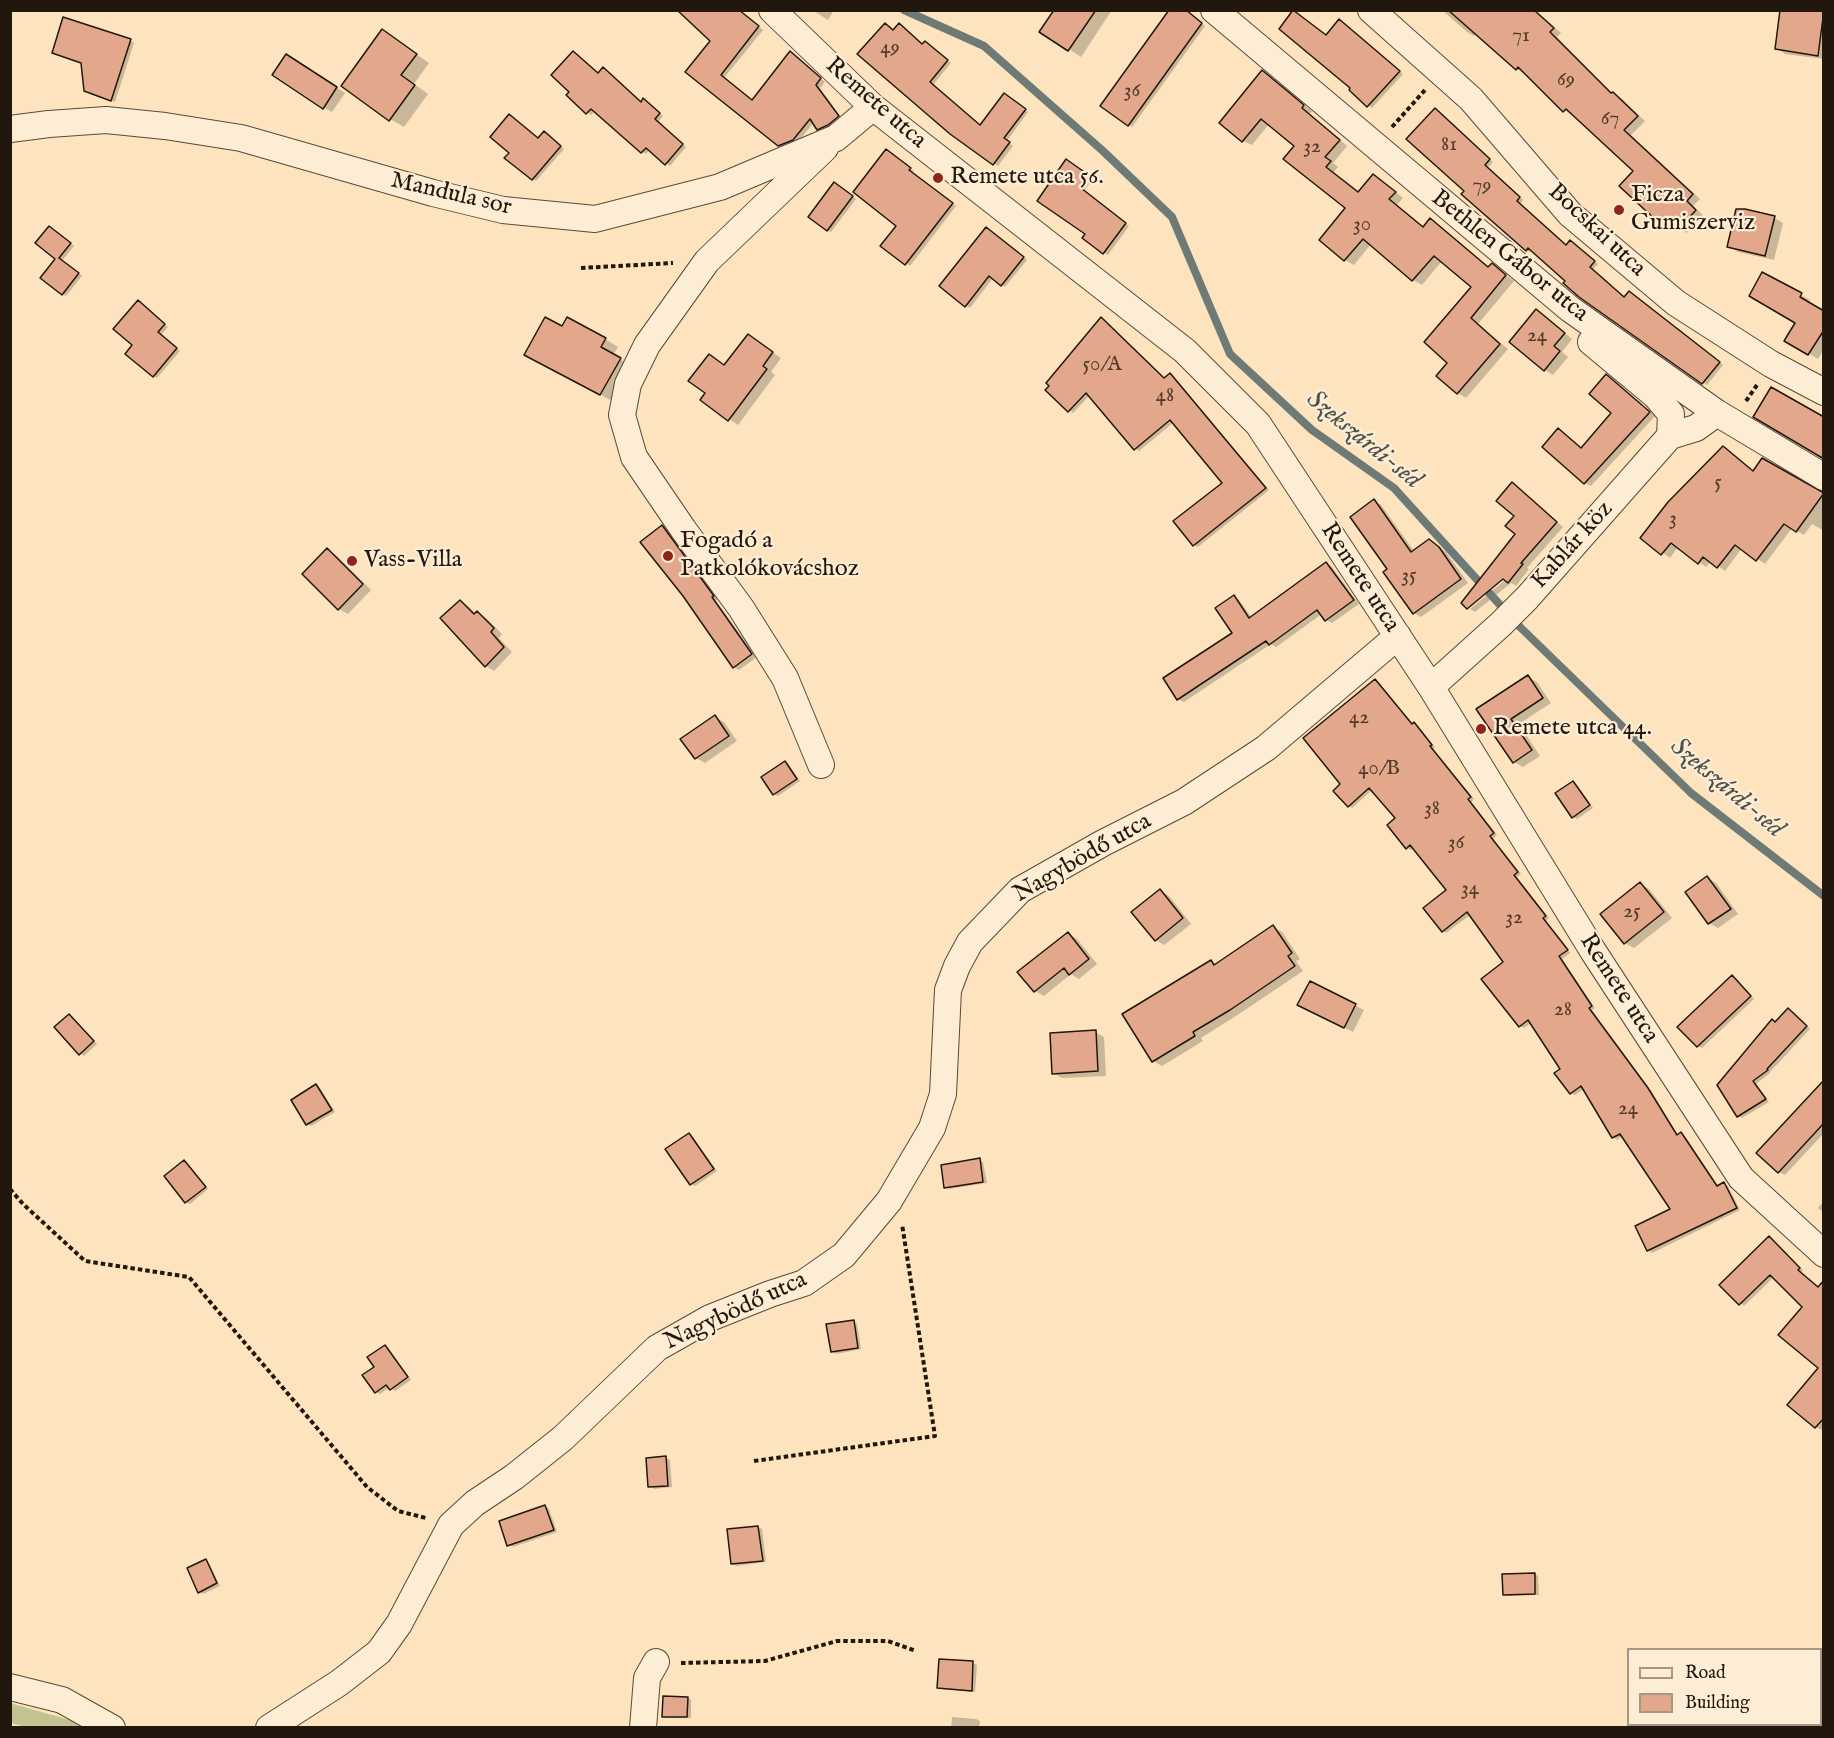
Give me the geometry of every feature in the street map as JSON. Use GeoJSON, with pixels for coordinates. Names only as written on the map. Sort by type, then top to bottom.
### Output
{"type":"FeatureCollection","features":[{"type":"Feature","properties":{"kind":"street","name":"Remete utca"},"geometry":{"type":"LineString","coordinates":[[772,10],[873,107],[1185,351],[1258,424],[1431,687],[1593,951],[1741,1178],[1824,1254]]}},
{"type":"Feature","properties":{"kind":"street","name":"Bethlen Gábor utca"},"geometry":{"type":"LineString","coordinates":[[1214,10],[1570,309],[1725,417],[1824,477]]}},
{"type":"Feature","properties":{"kind":"street","name":"Bocskai utca"},"geometry":{"type":"LineString","coordinates":[[1371,10],[1471,99],[1570,214],[1676,303],[1771,364],[1823,390]]}},
{"type":"Feature","properties":{"kind":"street","name":"Mandula sor"},"geometry":{"type":"LineString","coordinates":[[10,129],[106,120],[165,126],[241,138],[433,193],[503,210],[595,219],[720,187],[836,138],[873,107]]}},
{"type":"Feature","properties":{"kind":"street"},"geometry":{"type":"LineString","coordinates":[[820,765],[785,678],[741,608],[634,457],[622,415],[628,384],[647,345],[707,261],[836,138]]}},
{"type":"Feature","properties":{"kind":"street"},"geometry":{"type":"LineString","coordinates":[[1570,309],[1593,345],[1656,396],[1671,414],[1670,436]]}},
{"type":"Feature","properties":{"kind":"street","name":"Kablár köz"},"geometry":{"type":"LineString","coordinates":[[1431,687],[1501,624],[1527,597],[1670,436],[1725,417]]}},
{"type":"Feature","properties":{"kind":"street","name":"Nagybödő utca"},"geometry":{"type":"LineString","coordinates":[[269,1728],[339,1683],[379,1652],[399,1624],[451,1525],[474,1503],[514,1477],[563,1438],[657,1348],[710,1318],[804,1283],[844,1255],[889,1201],[932,1128],[943,1094],[948,990],[957,966],[970,942],[1020,890],[1103,843],[1184,802],[1266,748],[1398,636]]}},
{"type":"Feature","properties":{"kind":"street"},"geometry":{"type":"LineString","coordinates":[[644,1728],[647,1678],[656,1662]]}},
{"type":"Feature","properties":{"kind":"street"},"geometry":{"type":"LineString","coordinates":[[10,1687],[62,1700],[112,1727]]}},
{"type":"Feature","properties":{"kind":"path"},"geometry":{"type":"LineString","coordinates":[[1401,117],[1426,88]]}},
{"type":"Feature","properties":{"kind":"path"},"geometry":{"type":"LineString","coordinates":[[581,268],[707,261]]}},
{"type":"Feature","properties":{"kind":"path"},"geometry":{"type":"LineString","coordinates":[[1725,417],[1771,364]]}},
{"type":"Feature","properties":{"kind":"path"},"geometry":{"type":"LineString","coordinates":[[754,1461],[935,1436],[896,1188]]}},
{"type":"Feature","properties":{"kind":"path"},"geometry":{"type":"LineString","coordinates":[[10,1189],[23,1204],[85,1261],[189,1277],[367,1487],[398,1511],[451,1525]]}},
{"type":"Feature","properties":{"kind":"path"},"geometry":{"type":"LineString","coordinates":[[656,1662],[765,1661],[837,1641],[888,1641],[916,1651]]}},
{"type":"Feature","properties":{"kind":"green space"},"geometry":{"type":"Polygon","coordinates":[[[10,1703],[94,1727],[26,1727],[11,1723],[10,1703]]]}},
{"type":"Feature","properties":{"kind":"building"},"geometry":{"type":"Polygon","coordinates":[[[677,10],[739,10],[759,26],[721,75],[752,100],[790,51],[821,78],[816,85],[839,116],[817,130],[810,119],[793,140],[778,146],[685,72],[710,41],[677,10]]]}},
{"type":"Feature","properties":{"kind":"building"},"geometry":{"type":"Polygon","coordinates":[[[1054,10],[1096,10],[1068,51],[1039,32],[1054,10]]]}},
{"type":"Feature","properties":{"kind":"building"},"geometry":{"type":"Polygon","coordinates":[[[1169,10],[1186,10],[1202,23],[1128,126],[1100,106],[1169,10]]]}},
{"type":"Feature","properties":{"kind":"building"},"geometry":{"type":"Polygon","coordinates":[[[1293,10],[1326,35],[1339,19],[1400,71],[1367,107],[1349,90],[1350,88],[1279,29],[1293,10]]]}},
{"type":"Feature","properties":{"kind":"building"},"geometry":{"type":"Polygon","coordinates":[[[1448,10],[1534,10],[1554,28],[1550,32],[1611,93],[1613,92],[1638,116],[1624,130],[1693,194],[1687,201],[1696,210],[1678,230],[1665,217],[1659,223],[1619,186],[1633,171],[1566,109],[1563,112],[1518,67],[1516,70],[1448,10]]]}},
{"type":"Feature","properties":{"kind":"building"},"geometry":{"type":"Polygon","coordinates":[[[1780,10],[1824,10],[1818,56],[1775,49],[1780,10]]]}},
{"type":"Feature","properties":{"kind":"building"},"geometry":{"type":"Polygon","coordinates":[[[63,17],[131,39],[111,101],[84,91],[81,63],[52,53],[63,17]]]}},
{"type":"Feature","properties":{"kind":"building"},"geometry":{"type":"Polygon","coordinates":[[[885,23],[893,30],[899,23],[922,44],[925,41],[948,60],[930,82],[980,125],[1004,93],[1026,109],[1004,138],[1010,142],[993,165],[950,134],[857,54],[885,23]]]}},
{"type":"Feature","properties":{"kind":"building"},"geometry":{"type":"Polygon","coordinates":[[[382,29],[417,54],[401,75],[415,85],[389,121],[341,86],[382,29]]]}},
{"type":"Feature","properties":{"kind":"building"},"geometry":{"type":"Polygon","coordinates":[[[573,51],[598,73],[603,67],[641,102],[643,98],[660,113],[655,119],[683,144],[665,165],[646,148],[641,153],[591,109],[586,114],[566,95],[569,92],[551,75],[573,51]]]}},
{"type":"Feature","properties":{"kind":"building"},"geometry":{"type":"Polygon","coordinates":[[[286,54],[337,87],[323,109],[272,75],[286,54]]]}},
{"type":"Feature","properties":{"kind":"building"},"geometry":{"type":"Polygon","coordinates":[[[1262,70],[1304,105],[1302,108],[1340,140],[1325,157],[1331,161],[1326,167],[1358,192],[1373,174],[1396,192],[1389,199],[1423,227],[1430,218],[1488,267],[1492,263],[1506,275],[1471,318],[1500,344],[1457,394],[1436,376],[1447,363],[1424,342],[1471,287],[1434,256],[1412,281],[1363,239],[1344,261],[1319,240],[1345,208],[1283,159],[1294,146],[1261,119],[1242,142],[1219,123],[1262,70]]]}},
{"type":"Feature","properties":{"kind":"building"},"geometry":{"type":"Polygon","coordinates":[[[1435,108],[1490,159],[1485,165],[1520,197],[1517,201],[1566,245],[1570,240],[1595,261],[1590,267],[1624,297],[1629,291],[1720,362],[1702,384],[1579,297],[1563,283],[1565,281],[1528,248],[1526,251],[1461,194],[1464,191],[1406,139],[1435,108]]]}},
{"type":"Feature","properties":{"kind":"building"},"geometry":{"type":"Polygon","coordinates":[[[509,114],[538,138],[544,131],[561,146],[532,180],[504,158],[509,153],[490,137],[509,114]]]}},
{"type":"Feature","properties":{"kind":"building"},"geometry":{"type":"Polygon","coordinates":[[[886,149],[911,168],[909,170],[953,203],[905,265],[880,246],[896,226],[853,192],[886,149]]]}},
{"type":"Feature","properties":{"kind":"building"},"geometry":{"type":"Polygon","coordinates":[[[1066,159],[1090,176],[1081,188],[1126,223],[1103,254],[1082,238],[1085,234],[1037,201],[1066,159]]]}},
{"type":"Feature","properties":{"kind":"building"},"geometry":{"type":"Polygon","coordinates":[[[834,182],[853,196],[827,231],[808,217],[834,182]]]}},
{"type":"Feature","properties":{"kind":"building"},"geometry":{"type":"Polygon","coordinates":[[[1736,209],[1775,216],[1765,256],[1727,247],[1736,209]]]}},
{"type":"Feature","properties":{"kind":"building"},"geometry":{"type":"Polygon","coordinates":[[[49,226],[71,243],[59,258],[79,273],[62,295],[40,278],[55,259],[35,243],[49,226]]]}},
{"type":"Feature","properties":{"kind":"building"},"geometry":{"type":"Polygon","coordinates":[[[986,227],[1024,257],[1001,286],[989,276],[965,307],[939,286],[986,227]]]}},
{"type":"Feature","properties":{"kind":"building"},"geometry":{"type":"Polygon","coordinates":[[[1762,272],[1802,293],[1800,297],[1824,311],[1824,330],[1808,355],[1784,341],[1795,323],[1749,296],[1762,272]]]}},
{"type":"Feature","properties":{"kind":"building"},"geometry":{"type":"Polygon","coordinates":[[[138,300],[165,324],[158,332],[177,348],[153,377],[125,354],[132,345],[113,329],[138,300]]]}},
{"type":"Feature","properties":{"kind":"building"},"geometry":{"type":"Polygon","coordinates":[[[1536,309],[1565,333],[1554,346],[1560,351],[1544,371],[1509,342],[1536,309]]]}},
{"type":"Feature","properties":{"kind":"building"},"geometry":{"type":"Polygon","coordinates":[[[545,317],[562,326],[567,317],[606,338],[601,347],[621,358],[600,395],[524,355],[545,317]]]}},
{"type":"Feature","properties":{"kind":"building"},"geometry":{"type":"Polygon","coordinates":[[[1101,317],[1164,378],[1170,373],[1266,488],[1193,546],[1173,521],[1222,483],[1170,420],[1134,450],[1086,393],[1068,412],[1045,390],[1049,386],[1046,383],[1101,317]]]}},
{"type":"Feature","properties":{"kind":"building"},"geometry":{"type":"Polygon","coordinates":[[[748,334],[773,352],[763,366],[767,369],[728,421],[700,400],[705,393],[688,381],[709,354],[724,365],[748,334]]]}},
{"type":"Feature","properties":{"kind":"building"},"geometry":{"type":"Polygon","coordinates":[[[1606,374],[1650,412],[1584,484],[1542,447],[1558,428],[1581,448],[1611,413],[1589,394],[1606,374]]]}},
{"type":"Feature","properties":{"kind":"building"},"geometry":{"type":"Polygon","coordinates":[[[1771,387],[1824,417],[1824,459],[1753,417],[1771,387]]]}},
{"type":"Feature","properties":{"kind":"building"},"geometry":{"type":"Polygon","coordinates":[[[1723,446],[1753,471],[1762,458],[1824,493],[1796,532],[1784,524],[1756,561],[1735,545],[1717,568],[1703,557],[1698,564],[1671,543],[1661,555],[1640,538],[1668,502],[1723,446]]]}},
{"type":"Feature","properties":{"kind":"building"},"geometry":{"type":"Polygon","coordinates":[[[1512,482],[1557,522],[1521,563],[1523,564],[1508,583],[1503,579],[1467,609],[1461,603],[1515,534],[1505,526],[1514,516],[1496,501],[1512,482]]]}},
{"type":"Feature","properties":{"kind":"building"},"geometry":{"type":"Polygon","coordinates":[[[1374,499],[1411,552],[1429,539],[1439,547],[1461,579],[1413,614],[1383,572],[1387,569],[1350,517],[1374,499]]]}},
{"type":"Feature","properties":{"kind":"building"},"geometry":{"type":"Polygon","coordinates":[[[662,525],[714,596],[712,597],[752,654],[733,668],[683,596],[640,542],[662,525]]]}},
{"type":"Feature","properties":{"kind":"building"},"geometry":{"type":"Polygon","coordinates":[[[327,548],[363,584],[338,610],[302,574],[327,548]]]}},
{"type":"Feature","properties":{"kind":"building"},"geometry":{"type":"Polygon","coordinates":[[[1326,562],[1354,600],[1325,621],[1317,610],[1269,645],[1266,641],[1177,700],[1163,678],[1232,633],[1215,608],[1234,595],[1249,618],[1326,562]]]}},
{"type":"Feature","properties":{"kind":"building"},"geometry":{"type":"Polygon","coordinates":[[[460,600],[474,614],[477,611],[494,628],[491,632],[504,647],[485,667],[440,618],[460,600]]]}},
{"type":"Feature","properties":{"kind":"building"},"geometry":{"type":"Polygon","coordinates":[[[1528,675],[1543,698],[1511,719],[1532,750],[1513,763],[1476,709],[1528,675]]]}},
{"type":"Feature","properties":{"kind":"building"},"geometry":{"type":"Polygon","coordinates":[[[1375,679],[1412,724],[1414,722],[1471,797],[1468,799],[1494,833],[1490,836],[1518,872],[1514,875],[1546,916],[1543,918],[1568,950],[1559,956],[1592,1006],[1589,1008],[1648,1088],[1677,1135],[1681,1132],[1717,1186],[1724,1182],[1737,1208],[1647,1251],[1635,1226],[1670,1209],[1620,1134],[1612,1138],[1581,1086],[1570,1094],[1554,1073],[1560,1069],[1528,1020],[1519,1027],[1481,979],[1503,962],[1467,912],[1442,932],[1423,908],[1446,890],[1410,845],[1406,849],[1387,825],[1395,818],[1369,788],[1348,807],[1333,791],[1340,784],[1303,738],[1375,679]]]}},
{"type":"Feature","properties":{"kind":"building"},"geometry":{"type":"Polygon","coordinates":[[[715,715],[729,736],[695,759],[680,739],[715,715]]]}},
{"type":"Feature","properties":{"kind":"building"},"geometry":{"type":"Polygon","coordinates":[[[785,761],[797,779],[773,795],[761,777],[785,761]]]}},
{"type":"Feature","properties":{"kind":"building"},"geometry":{"type":"Polygon","coordinates":[[[1573,781],[1590,805],[1572,818],[1555,793],[1573,781]]]}},
{"type":"Feature","properties":{"kind":"building"},"geometry":{"type":"Polygon","coordinates":[[[1707,876],[1731,909],[1708,924],[1685,892],[1707,876]]]}},
{"type":"Feature","properties":{"kind":"building"},"geometry":{"type":"Polygon","coordinates":[[[1640,882],[1664,912],[1624,944],[1600,914],[1640,882]]]}},
{"type":"Feature","properties":{"kind":"building"},"geometry":{"type":"Polygon","coordinates":[[[1160,889],[1183,918],[1155,941],[1131,912],[1160,889]]]}},
{"type":"Feature","properties":{"kind":"building"},"geometry":{"type":"Polygon","coordinates":[[[1273,925],[1292,953],[1288,956],[1295,966],[1193,1032],[1195,1036],[1152,1062],[1122,1014],[1211,960],[1214,965],[1273,925]]]}},
{"type":"Feature","properties":{"kind":"building"},"geometry":{"type":"Polygon","coordinates":[[[1068,932],[1089,959],[1069,975],[1064,968],[1034,992],[1017,972],[1068,932]]]}},
{"type":"Feature","properties":{"kind":"building"},"geometry":{"type":"Polygon","coordinates":[[[1732,975],[1751,996],[1697,1047],[1677,1027],[1732,975]]]}},
{"type":"Feature","properties":{"kind":"building"},"geometry":{"type":"Polygon","coordinates":[[[1310,981],[1356,1004],[1344,1028],[1297,1005],[1310,981]]]}},
{"type":"Feature","properties":{"kind":"building"},"geometry":{"type":"Polygon","coordinates":[[[1788,1008],[1807,1026],[1768,1070],[1753,1081],[1766,1099],[1737,1117],[1717,1085],[1772,1019],[1775,1022],[1788,1008]]]}},
{"type":"Feature","properties":{"kind":"building"},"geometry":{"type":"Polygon","coordinates":[[[69,1014],[94,1041],[79,1055],[54,1027],[69,1014]]]}},
{"type":"Feature","properties":{"kind":"building"},"geometry":{"type":"Polygon","coordinates":[[[1096,1030],[1098,1071],[1052,1074],[1050,1033],[1096,1030]]]}},
{"type":"Feature","properties":{"kind":"building"},"geometry":{"type":"Polygon","coordinates":[[[1824,1080],[1824,1123],[1778,1173],[1756,1153],[1824,1080]]]}},
{"type":"Feature","properties":{"kind":"building"},"geometry":{"type":"Polygon","coordinates":[[[316,1084],[332,1110],[306,1125],[291,1100],[316,1084]]]}},
{"type":"Feature","properties":{"kind":"building"},"geometry":{"type":"Polygon","coordinates":[[[689,1133],[714,1169],[690,1185],[665,1149],[689,1133]]]}},
{"type":"Feature","properties":{"kind":"building"},"geometry":{"type":"Polygon","coordinates":[[[980,1158],[983,1182],[944,1188],[941,1165],[980,1158]]]}},
{"type":"Feature","properties":{"kind":"building"},"geometry":{"type":"Polygon","coordinates":[[[184,1160],[206,1187],[185,1203],[164,1176],[184,1160]]]}},
{"type":"Feature","properties":{"kind":"building"},"geometry":{"type":"Polygon","coordinates":[[[1769,1236],[1800,1268],[1798,1270],[1818,1287],[1824,1280],[1824,1418],[1815,1428],[1787,1405],[1818,1368],[1778,1335],[1802,1307],[1770,1275],[1739,1305],[1719,1285],[1769,1236]]]}},
{"type":"Feature","properties":{"kind":"building"},"geometry":{"type":"Polygon","coordinates":[[[854,1320],[858,1348],[831,1352],[826,1324],[854,1320]]]}},
{"type":"Feature","properties":{"kind":"building"},"geometry":{"type":"Polygon","coordinates":[[[385,1345],[408,1377],[390,1390],[386,1385],[375,1393],[362,1375],[374,1367],[367,1357],[385,1345]]]}},
{"type":"Feature","properties":{"kind":"building"},"geometry":{"type":"Polygon","coordinates":[[[666,1456],[668,1486],[648,1487],[646,1458],[666,1456]]]}},
{"type":"Feature","properties":{"kind":"building"},"geometry":{"type":"Polygon","coordinates":[[[545,1505],[554,1530],[507,1546],[499,1521],[545,1505]]]}},
{"type":"Feature","properties":{"kind":"building"},"geometry":{"type":"Polygon","coordinates":[[[758,1526],[763,1561],[731,1564],[727,1529],[758,1526]]]}},
{"type":"Feature","properties":{"kind":"building"},"geometry":{"type":"Polygon","coordinates":[[[206,1559],[217,1583],[198,1593],[187,1568],[206,1559]]]}},
{"type":"Feature","properties":{"kind":"building"},"geometry":{"type":"Polygon","coordinates":[[[1535,1573],[1535,1594],[1503,1595],[1502,1574],[1535,1573]]]}},
{"type":"Feature","properties":{"kind":"building"},"geometry":{"type":"Polygon","coordinates":[[[939,1659],[973,1661],[972,1691],[937,1688],[939,1659]]]}},
{"type":"Feature","properties":{"kind":"building"},"geometry":{"type":"Polygon","coordinates":[[[663,1696],[688,1697],[687,1717],[662,1717],[663,1696]]]}},
{"type":"Feature","properties":{"kind":"waterway","name":"Szekszárdi-séd"},"geometry":{"type":"LineString","coordinates":[[904,10],[984,46],[1103,151],[1172,217],[1230,354],[1312,430],[1394,488],[1520,627],[1691,793],[1824,896]]}},
{"type":"Feature","properties":{"kind":"place","name":"Remete utca 56."},"geometry":{"type":"Point","coordinates":[938,178]}},
{"type":"Feature","properties":{"kind":"place","name":"Ficza Gumiszerviz"},"geometry":{"type":"Point","coordinates":[1619,210]}},
{"type":"Feature","properties":{"kind":"place","name":"Fogadó a Patkolókovácshoz"},"geometry":{"type":"Point","coordinates":[668,556]}},
{"type":"Feature","properties":{"kind":"place","name":"Vass-Villa"},"geometry":{"type":"Point","coordinates":[352,561]}},
{"type":"Feature","properties":{"kind":"place","name":"Remete utca 44."},"geometry":{"type":"Point","coordinates":[1481,729]}}]}
